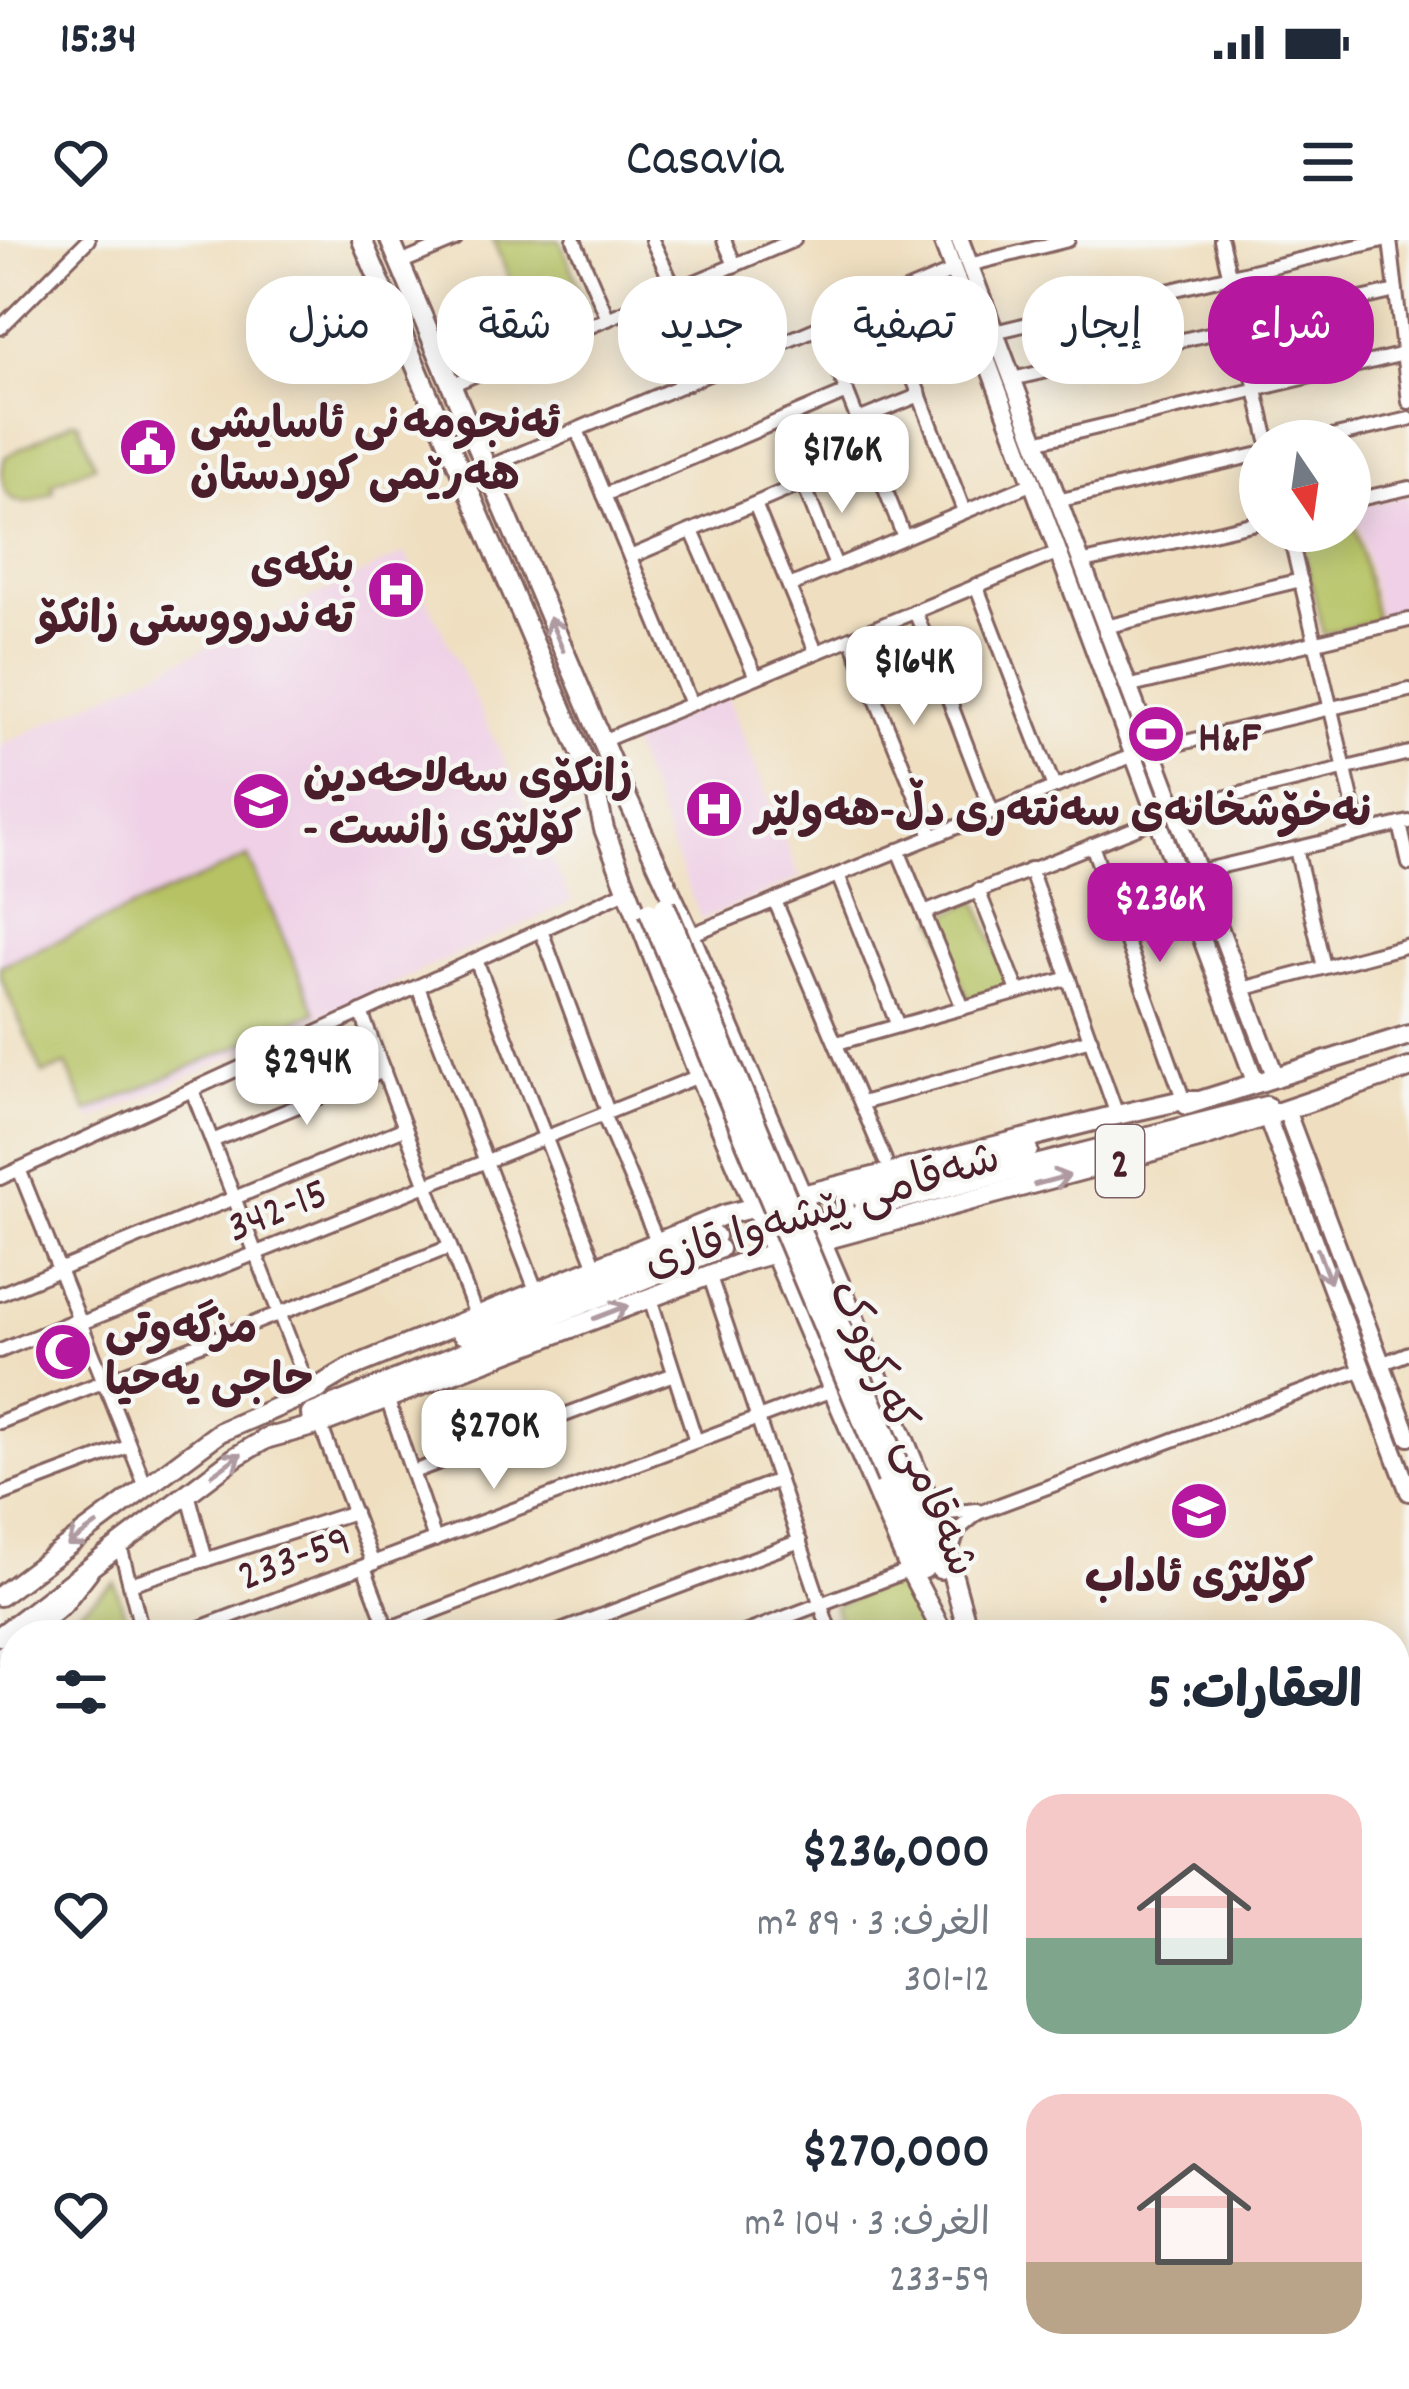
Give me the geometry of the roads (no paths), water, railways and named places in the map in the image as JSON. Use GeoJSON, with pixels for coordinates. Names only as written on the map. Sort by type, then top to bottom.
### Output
{"type":"FeatureCollection","features":[{"type":"Feature","properties":{"kind":"highway","name":"شەقامی کەرکووک"},"geometry":{"type":"LineString","coordinates":[[362,240],[594,784],[657,908],[894,1476],[961,1620]]}},
{"type":"Feature","properties":{"kind":"highway","name":"شەقامی کەرکووک"},"geometry":{"type":"LineString","coordinates":[[390,240],[620,783],[788,1161],[801,1198],[776,1250]]}},
{"type":"Feature","properties":{"kind":"highway"},"geometry":{"type":"LineString","coordinates":[[474,503],[489,511],[498,502],[497,494]]}},
{"type":"Feature","properties":{"kind":"highway"},"geometry":{"type":"LineString","coordinates":[[491,546],[491,534],[497,529],[505,527],[514,535]]}},
{"type":"Feature","properties":{"kind":"highway","name":"شەقامی کەرکووک"},"geometry":{"type":"LineString","coordinates":[[620,783],[657,908]]}},
{"type":"Feature","properties":{"kind":"highway","name":"شەقامی کەرکووک"},"geometry":{"type":"LineString","coordinates":[[594,784],[604,829],[726,1138],[748,1187],[833,1270],[939,1525],[964,1620]]}},
{"type":"Feature","properties":{"kind":"highway","name":"شەقامی پێشەوا قازی"},"geometry":{"type":"LineString","coordinates":[[861,1194],[1256,1084],[1409,1035]]}},
{"type":"Feature","properties":{"kind":"highway","name":"شەقامی پێشەوا قازی"},"geometry":{"type":"LineString","coordinates":[[310,1392],[350,1368],[724,1215],[844,1236],[1276,1114],[1409,1068]]}},
{"type":"Feature","properties":{"kind":"highway","name":"شەقامی پێشەوا قازی"},"geometry":{"type":"LineString","coordinates":[[265,1439],[320,1424],[776,1250],[801,1198],[829,1187],[861,1194],[1337,1091]]}},
{"type":"Feature","properties":{"kind":"highway","name":"شەقامی پێشەوا قازی"},"geometry":{"type":"LineString","coordinates":[[861,1194],[887,1166],[1191,1101]]}},
{"type":"Feature","properties":{"kind":"highway"},"geometry":{"type":"LineString","coordinates":[[726,1138],[742,1157],[760,1157],[773,1144],[769,1117]]}},
{"type":"Feature","properties":{"kind":"highway"},"geometry":{"type":"LineString","coordinates":[[687,1229],[729,1201],[736,1183],[735,1157]]}},
{"type":"Feature","properties":{"kind":"highway","name":"2"},"geometry":{"type":"LineString","coordinates":[[788,1161],[817,1181],[861,1194]]}},
{"type":"Feature","properties":{"kind":"highway"},"geometry":{"type":"LineString","coordinates":[[887,1166],[854,1184],[843,1205],[848,1217],[860,1224],[899,1222]]}},
{"type":"Feature","properties":{"kind":"highway"},"geometry":{"type":"LineString","coordinates":[[783,1274],[776,1250],[801,1198]]}},
{"type":"Feature","properties":{"kind":"highway"},"geometry":{"type":"LineString","coordinates":[[845,1296],[838,1265],[844,1249],[899,1222]]}},
{"type":"Feature","properties":{"kind":"highway"},"geometry":{"type":"LineString","coordinates":[[654,1296],[730,1257],[720,1225],[687,1229]]}},
{"type":"Feature","properties":{"kind":"highway","name":"شەقامی پێشەوا قازی"},"geometry":{"type":"LineString","coordinates":[[0,1598],[220,1432],[310,1392],[717,1242],[293,1422],[188,1493],[32,1620]]}},
{"type":"Feature","properties":{"kind":"highway"},"geometry":{"type":"LineString","coordinates":[[746,1262],[772,1262],[783,1274]]}},
{"type":"Feature","properties":{"kind":"highway","name":"شەقامی کەرکووک"},"geometry":{"type":"LineString","coordinates":[[783,1274],[910,1570],[938,1620]]}},
{"type":"Feature","properties":{"kind":"highway"},"geometry":{"type":"LineString","coordinates":[[804,1322],[808,1298],[826,1291],[841,1298],[855,1323]]}},
{"type":"Feature","properties":{"kind":"highway","name":"شەقامی کەرکووک"},"geometry":{"type":"LineString","coordinates":[[894,1476],[942,1620]]}},
{"type":"Feature","properties":{"kind":"highway"},"geometry":{"type":"LineString","coordinates":[[0,1598],[17,1606],[17,1620]]}},
{"type":"Feature","properties":{"kind":"main road"},"geometry":{"type":"LineString","coordinates":[[941,240],[965,276]]}},
{"type":"Feature","properties":{"kind":"main road"},"geometry":{"type":"LineString","coordinates":[[960,240],[964,276]]}},
{"type":"Feature","properties":{"kind":"main road"},"geometry":{"type":"LineString","coordinates":[[998,362],[1012,379],[1105,627],[1143,752]]}},
{"type":"Feature","properties":{"kind":"main road"},"geometry":{"type":"LineString","coordinates":[[998,366],[1033,484],[1143,752],[1256,1084]]}},
{"type":"Feature","properties":{"kind":"main road"},"geometry":{"type":"LineString","coordinates":[[1166,815],[1197,872],[1276,1078]]}},
{"type":"Feature","properties":{"kind":"main road"},"geometry":{"type":"LineString","coordinates":[[1240,1041],[1259,1035]]}},
{"type":"Feature","properties":{"kind":"main road"},"geometry":{"type":"LineString","coordinates":[[1276,1114],[1316,1191],[1408,1488]]}},
{"type":"Feature","properties":{"kind":"main road"},"geometry":{"type":"LineString","coordinates":[[1276,1114],[1298,1198],[1372,1366],[1409,1437]]}},
{"type":"Feature","properties":{"kind":"main road"},"geometry":{"type":"LineString","coordinates":[[1298,1198],[1316,1191]]}},
{"type":"Feature","properties":{"kind":"street"},"geometry":{"type":"LineString","coordinates":[[0,328],[88,240]]}},
{"type":"Feature","properties":{"kind":"street"},"geometry":{"type":"LineString","coordinates":[[400,263],[455,240]]}},
{"type":"Feature","properties":{"kind":"street"},"geometry":{"type":"LineString","coordinates":[[574,240],[608,319]]}},
{"type":"Feature","properties":{"kind":"street"},"geometry":{"type":"LineString","coordinates":[[652,240],[669,276]]}},
{"type":"Feature","properties":{"kind":"street"},"geometry":{"type":"LineString","coordinates":[[724,240],[735,265]]}},
{"type":"Feature","properties":{"kind":"street"},"geometry":{"type":"LineString","coordinates":[[709,276],[794,240]]}},
{"type":"Feature","properties":{"kind":"street"},"geometry":{"type":"LineString","coordinates":[[942,276],[1068,240]]}},
{"type":"Feature","properties":{"kind":"street"},"geometry":{"type":"LineString","coordinates":[[1221,240],[1229,274]]}},
{"type":"Feature","properties":{"kind":"street"},"geometry":{"type":"LineString","coordinates":[[998,331],[1387,240],[1409,402]]}},
{"type":"Feature","properties":{"kind":"street"},"geometry":{"type":"LineString","coordinates":[[719,272],[721,276]]}},
{"type":"Feature","properties":{"kind":"street"},"geometry":{"type":"LineString","coordinates":[[1374,296],[1396,291]]}},
{"type":"Feature","properties":{"kind":"street"},"geometry":{"type":"LineString","coordinates":[[451,385],[618,315]]}},
{"type":"Feature","properties":{"kind":"street"},"geometry":{"type":"LineString","coordinates":[[1012,379],[1208,333]]}},
{"type":"Feature","properties":{"kind":"street"},"geometry":{"type":"LineString","coordinates":[[1035,442],[1403,354]]}},
{"type":"Feature","properties":{"kind":"street"},"geometry":{"type":"LineString","coordinates":[[486,468],[686,384]]}},
{"type":"Feature","properties":{"kind":"street"},"geometry":{"type":"LineString","coordinates":[[844,384],[904,537]]}},
{"type":"Feature","properties":{"kind":"street"},"geometry":{"type":"LineString","coordinates":[[916,384],[964,512]]}},
{"type":"Feature","properties":{"kind":"street"},"geometry":{"type":"LineString","coordinates":[[1255,384],[1263,420]]}},
{"type":"Feature","properties":{"kind":"street"},"geometry":{"type":"LineString","coordinates":[[604,495],[847,392]]}},
{"type":"Feature","properties":{"kind":"street"},"geometry":{"type":"LineString","coordinates":[[858,420],[920,395]]}},
{"type":"Feature","properties":{"kind":"street"},"geometry":{"type":"LineString","coordinates":[[1371,428],[1409,419]]}},
{"type":"Feature","properties":{"kind":"street"},"geometry":{"type":"LineString","coordinates":[[577,430],[691,704]]}},
{"type":"Feature","properties":{"kind":"street"},"geometry":{"type":"LineString","coordinates":[[630,557],[871,454]]}},
{"type":"Feature","properties":{"kind":"street"},"geometry":{"type":"LineString","coordinates":[[1057,501],[1239,459]]}},
{"type":"Feature","properties":{"kind":"street"},"geometry":{"type":"LineString","coordinates":[[803,483],[836,566]]}},
{"type":"Feature","properties":{"kind":"street"},"geometry":{"type":"LineString","coordinates":[[789,586],[1033,484]]}},
{"type":"Feature","properties":{"kind":"street"},"geometry":{"type":"LineString","coordinates":[[1371,496],[1409,488]]}},
{"type":"Feature","properties":{"kind":"street"},"geometry":{"type":"LineString","coordinates":[[755,504],[816,652]]}},
{"type":"Feature","properties":{"kind":"street"},"geometry":{"type":"LineString","coordinates":[[1080,562],[1239,527]]}},
{"type":"Feature","properties":{"kind":"street"},"geometry":{"type":"LineString","coordinates":[[692,531],[756,677]]}},
{"type":"Feature","properties":{"kind":"street"},"geometry":{"type":"LineString","coordinates":[[602,741],[1059,552]]}},
{"type":"Feature","properties":{"kind":"street"},"geometry":{"type":"LineString","coordinates":[[1294,552],[1360,833]]}},
{"type":"Feature","properties":{"kind":"street"},"geometry":{"type":"LineString","coordinates":[[1105,627],[1300,580]]}},
{"type":"Feature","properties":{"kind":"street"},"geometry":{"type":"LineString","coordinates":[[976,586],[1054,787]]}},
{"type":"Feature","properties":{"kind":"street"},"geometry":{"type":"LineString","coordinates":[[915,611],[992,812]]}},
{"type":"Feature","properties":{"kind":"street"},"geometry":{"type":"LineString","coordinates":[[1127,687],[1409,620]]}},
{"type":"Feature","properties":{"kind":"street"},"geometry":{"type":"LineString","coordinates":[[851,638],[932,836]]}},
{"type":"Feature","properties":{"kind":"street"},"geometry":{"type":"LineString","coordinates":[[691,935],[1143,752],[1409,690]]}},
{"type":"Feature","properties":{"kind":"street"},"geometry":{"type":"LineString","coordinates":[[924,913],[1166,815],[1409,753]]}},
{"type":"Feature","properties":{"kind":"street"},"geometry":{"type":"LineString","coordinates":[[1197,872],[1404,823],[1409,864]]}},
{"type":"Feature","properties":{"kind":"street"},"geometry":{"type":"LineString","coordinates":[[1091,845],[1191,1101]]}},
{"type":"Feature","properties":{"kind":"street"},"geometry":{"type":"LineString","coordinates":[[1296,849],[1324,968]]}},
{"type":"Feature","properties":{"kind":"street"},"geometry":{"type":"LineString","coordinates":[[898,850],[963,1008]]}},
{"type":"Feature","properties":{"kind":"street"},"geometry":{"type":"LineString","coordinates":[[1030,869],[1117,1115]]}},
{"type":"Feature","properties":{"kind":"street"},"geometry":{"type":"LineString","coordinates":[[838,875],[898,1026]]}},
{"type":"Feature","properties":{"kind":"street"},"geometry":{"type":"LineString","coordinates":[[0,1178],[628,890]]}},
{"type":"Feature","properties":{"kind":"street"},"geometry":{"type":"LineString","coordinates":[[978,890],[1018,991]]}},
{"type":"Feature","properties":{"kind":"street"},"geometry":{"type":"LineString","coordinates":[[775,901],[887,1166]]}},
{"type":"Feature","properties":{"kind":"street"},"geometry":{"type":"LineString","coordinates":[[541,930],[657,1241]]}},
{"type":"Feature","properties":{"kind":"street"},"geometry":{"type":"LineString","coordinates":[[1242,989],[1409,945]]}},
{"type":"Feature","properties":{"kind":"street"},"geometry":{"type":"LineString","coordinates":[[476,960],[596,1267]]}},
{"type":"Feature","properties":{"kind":"street"},"geometry":{"type":"LineString","coordinates":[[837,1043],[1069,978]]}},
{"type":"Feature","properties":{"kind":"street"},"geometry":{"type":"LineString","coordinates":[[418,986],[536,1290]]}},
{"type":"Feature","properties":{"kind":"street"},"geometry":{"type":"LineString","coordinates":[[362,1012],[476,1315]]}},
{"type":"Feature","properties":{"kind":"street"},"geometry":{"type":"LineString","coordinates":[[862,1102],[1091,1040]]}},
{"type":"Feature","properties":{"kind":"street"},"geometry":{"type":"LineString","coordinates":[[212,1141],[384,1071]]}},
{"type":"Feature","properties":{"kind":"street","name":"342-15"},"geometry":{"type":"LineString","coordinates":[[0,1351],[699,1076]]}},
{"type":"Feature","properties":{"kind":"street"},"geometry":{"type":"LineString","coordinates":[[192,1090],[310,1392]]}},
{"type":"Feature","properties":{"kind":"street"},"geometry":{"type":"LineString","coordinates":[[0,1294],[405,1128]]}},
{"type":"Feature","properties":{"kind":"street"},"geometry":{"type":"LineString","coordinates":[[20,1169],[146,1487]]}},
{"type":"Feature","properties":{"kind":"street"},"geometry":{"type":"LineString","coordinates":[[0,1422],[450,1247]]}},
{"type":"Feature","properties":{"kind":"street"},"geometry":{"type":"LineString","coordinates":[[709,1274],[826,1620]]}},
{"type":"Feature","properties":{"kind":"street"},"geometry":{"type":"LineString","coordinates":[[654,1296],[696,1441]]}},
{"type":"Feature","properties":{"kind":"street"},"geometry":{"type":"LineString","coordinates":[[952,1578],[956,1533],[972,1516],[1409,1353]]}},
{"type":"Feature","properties":{"kind":"street"},"geometry":{"type":"LineString","coordinates":[[413,1472],[674,1374]]}},
{"type":"Feature","properties":{"kind":"street","name":"233-59"},"geometry":{"type":"LineString","coordinates":[[221,1620],[835,1388]]}},
{"type":"Feature","properties":{"kind":"street"},"geometry":{"type":"LineString","coordinates":[[387,1398],[435,1540]]}},
{"type":"Feature","properties":{"kind":"street"},"geometry":{"type":"LineString","coordinates":[[320,1424],[354,1512],[385,1620]]}},
{"type":"Feature","properties":{"kind":"street"},"geometry":{"type":"LineString","coordinates":[[0,1496],[127,1447]]}},
{"type":"Feature","properties":{"kind":"street"},"geometry":{"type":"LineString","coordinates":[[410,1620],[779,1480]]}},
{"type":"Feature","properties":{"kind":"street"},"geometry":{"type":"LineString","coordinates":[[924,1490],[948,1513],[996,1506]]}},
{"type":"Feature","properties":{"kind":"street"},"geometry":{"type":"LineString","coordinates":[[188,1493],[206,1560]]}},
{"type":"Feature","properties":{"kind":"street"},"geometry":{"type":"LineString","coordinates":[[130,1584],[354,1512]]}},
{"type":"Feature","properties":{"kind":"street"},"geometry":{"type":"LineString","coordinates":[[590,1620],[800,1541]]}},
{"type":"Feature","properties":{"kind":"street"},"geometry":{"type":"LineString","coordinates":[[119,1546],[139,1620]]}},
{"type":"Feature","properties":{"kind":"street"},"geometry":{"type":"LineString","coordinates":[[779,1620],[910,1570]]}},
{"type":"Feature","properties":{"kind":"tunnel"},"geometry":{"type":"LineString","coordinates":[[715,1236],[854,1197]]}},
{"type":"Feature","properties":{"kind":"tunnel"},"geometry":{"type":"LineString","coordinates":[[719,1249],[859,1210]]}},
{"type":"Feature","properties":{"kind":"place","name":"ئەنجومەنی ئاسایشی هەرێمی کوردستان"},"geometry":{"type":"Point","coordinates":[148,447]}},
{"type":"Feature","properties":{"kind":"place","name":"بنکەی تەندرووستی زانکۆ"},"geometry":{"type":"Point","coordinates":[396,590]}},
{"type":"Feature","properties":{"kind":"place","name":"H&F"},"geometry":{"type":"Point","coordinates":[1156,734]}},
{"type":"Feature","properties":{"kind":"place","name":"زانکۆی سەلاحەدین - کۆلێژی زانست"},"geometry":{"type":"Point","coordinates":[261,801]}},
{"type":"Feature","properties":{"kind":"place","name":"نەخۆشخانەی سەنتەری دڵ-هەولێر"},"geometry":{"type":"Point","coordinates":[714,809]}},
{"type":"Feature","properties":{"kind":"place","name":"مزگەوتی حاجی یەحیا"},"geometry":{"type":"Point","coordinates":[63,1352]}},
{"type":"Feature","properties":{"kind":"place","name":"کۆلێژی ئاداب"},"geometry":{"type":"Point","coordinates":[1199,1511]}}]}
